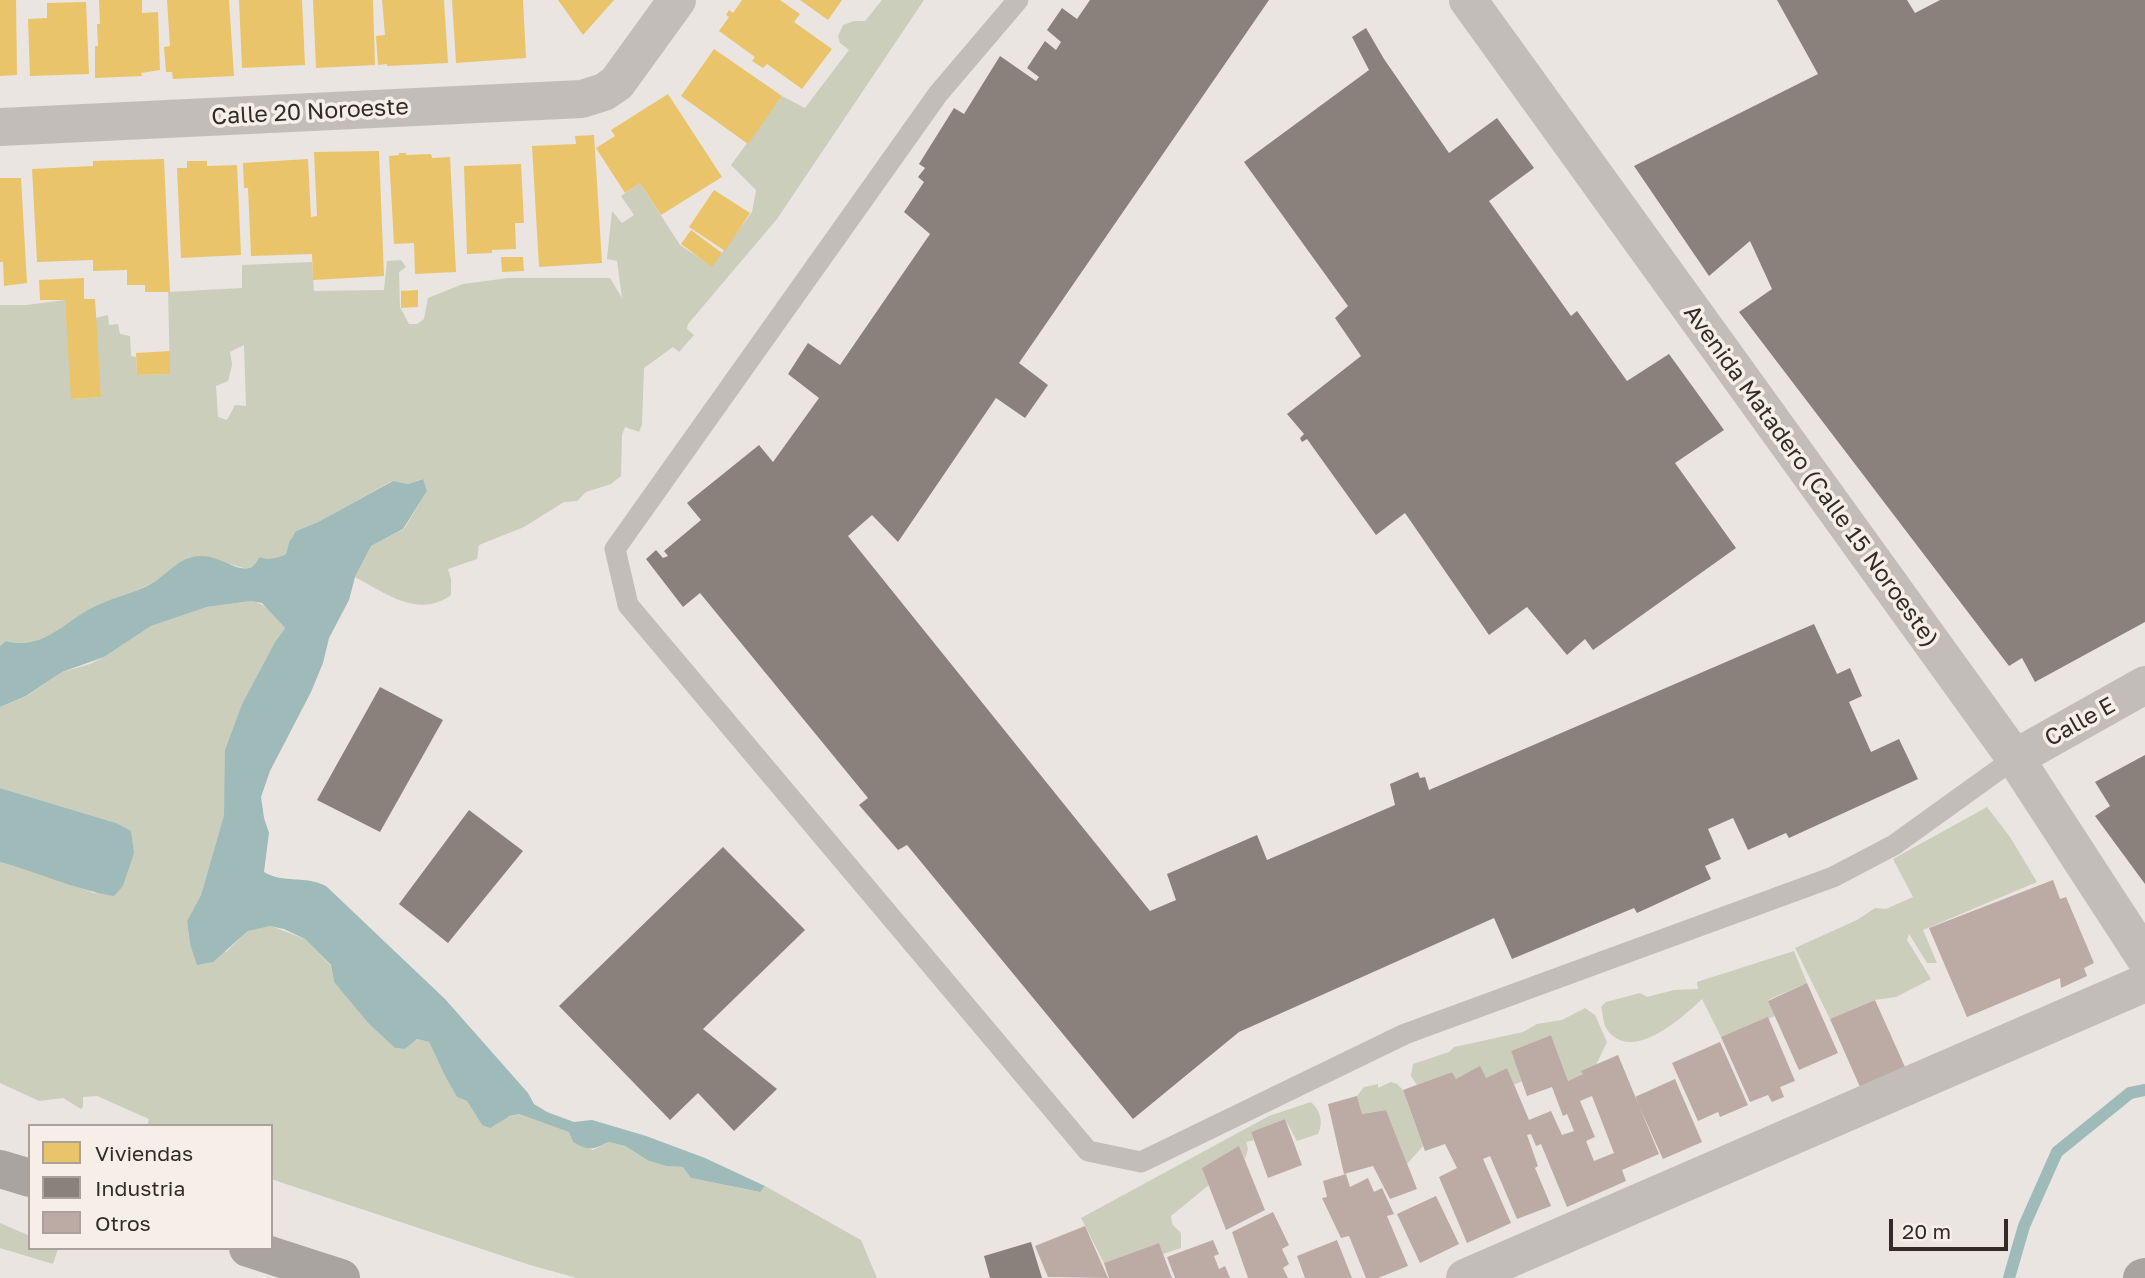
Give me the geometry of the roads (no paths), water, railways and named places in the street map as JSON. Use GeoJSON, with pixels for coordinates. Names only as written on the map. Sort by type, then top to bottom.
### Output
{"type":"FeatureCollection","features":[{"type":"Feature","properties":{"kind":"highway"},"geometry":{"type":"LineString","coordinates":[[0,1169],[28,1177]]}},
{"type":"Feature","properties":{"kind":"highway"},"geometry":{"type":"LineString","coordinates":[[254,1250],[341,1278]]}},
{"type":"Feature","properties":{"kind":"street","name":"Calle 20 Noroeste"},"geometry":{"type":"LineString","coordinates":[[0,127],[582,99],[604,92],[617,83],[677,0]]}},
{"type":"Feature","properties":{"kind":"street","name":"Avenida Matadero (Calle 15 Noroeste)"},"geometry":{"type":"LineString","coordinates":[[1468,0],[2015,758],[2145,958]]}},
{"type":"Feature","properties":{"kind":"street","name":"Calle E"},"geometry":{"type":"LineString","coordinates":[[2015,758],[2145,685]]}},
{"type":"Feature","properties":{"kind":"street"},"geometry":{"type":"LineString","coordinates":[[1465,1278],[2145,983]]}},
{"type":"Feature","properties":{"kind":"lane"},"geometry":{"type":"LineString","coordinates":[[1018,0],[938,94],[615,549],[628,605],[1088,1151],[1141,1162],[1405,1034],[1833,877],[1894,845],[2015,758]]}},
{"type":"Feature","properties":{"kind":"water"},"geometry":{"type":"Polygon","coordinates":[[[423,479],[427,491],[403,529],[371,546],[355,577],[349,600],[329,638],[323,663],[311,692],[270,771],[261,797],[269,833],[264,872],[279,878],[310,881],[326,886],[445,999],[528,1093],[534,1104],[574,1122],[592,1120],[705,1158],[765,1186],[760,1192],[691,1178],[683,1167],[649,1161],[625,1146],[609,1142],[595,1148],[584,1147],[573,1142],[569,1132],[519,1114],[510,1116],[490,1128],[482,1125],[467,1101],[457,1097],[429,1042],[417,1039],[405,1049],[395,1048],[368,1023],[334,982],[331,965],[305,939],[284,929],[270,926],[248,931],[213,962],[197,965],[190,944],[187,921],[201,895],[224,815],[225,750],[243,702],[285,628],[262,603],[251,601],[207,607],[151,626],[104,657],[62,672],[26,696],[0,707],[0,646],[6,641],[30,642],[50,635],[95,606],[147,586],[182,561],[193,557],[202,556],[236,567],[249,568],[260,557],[279,557],[286,554],[296,531],[393,481],[408,484],[423,479]]]}},
{"type":"Feature","properties":{"kind":"water"},"geometry":{"type":"Polygon","coordinates":[[[0,788],[116,823],[131,831],[134,854],[123,886],[114,896],[0,862],[0,788]]]}},
{"type":"Feature","properties":{"kind":"waterway"},"geometry":{"type":"LineString","coordinates":[[2009,1278],[2024,1226],[2057,1152],[2130,1093],[2145,1090]]}}]}
